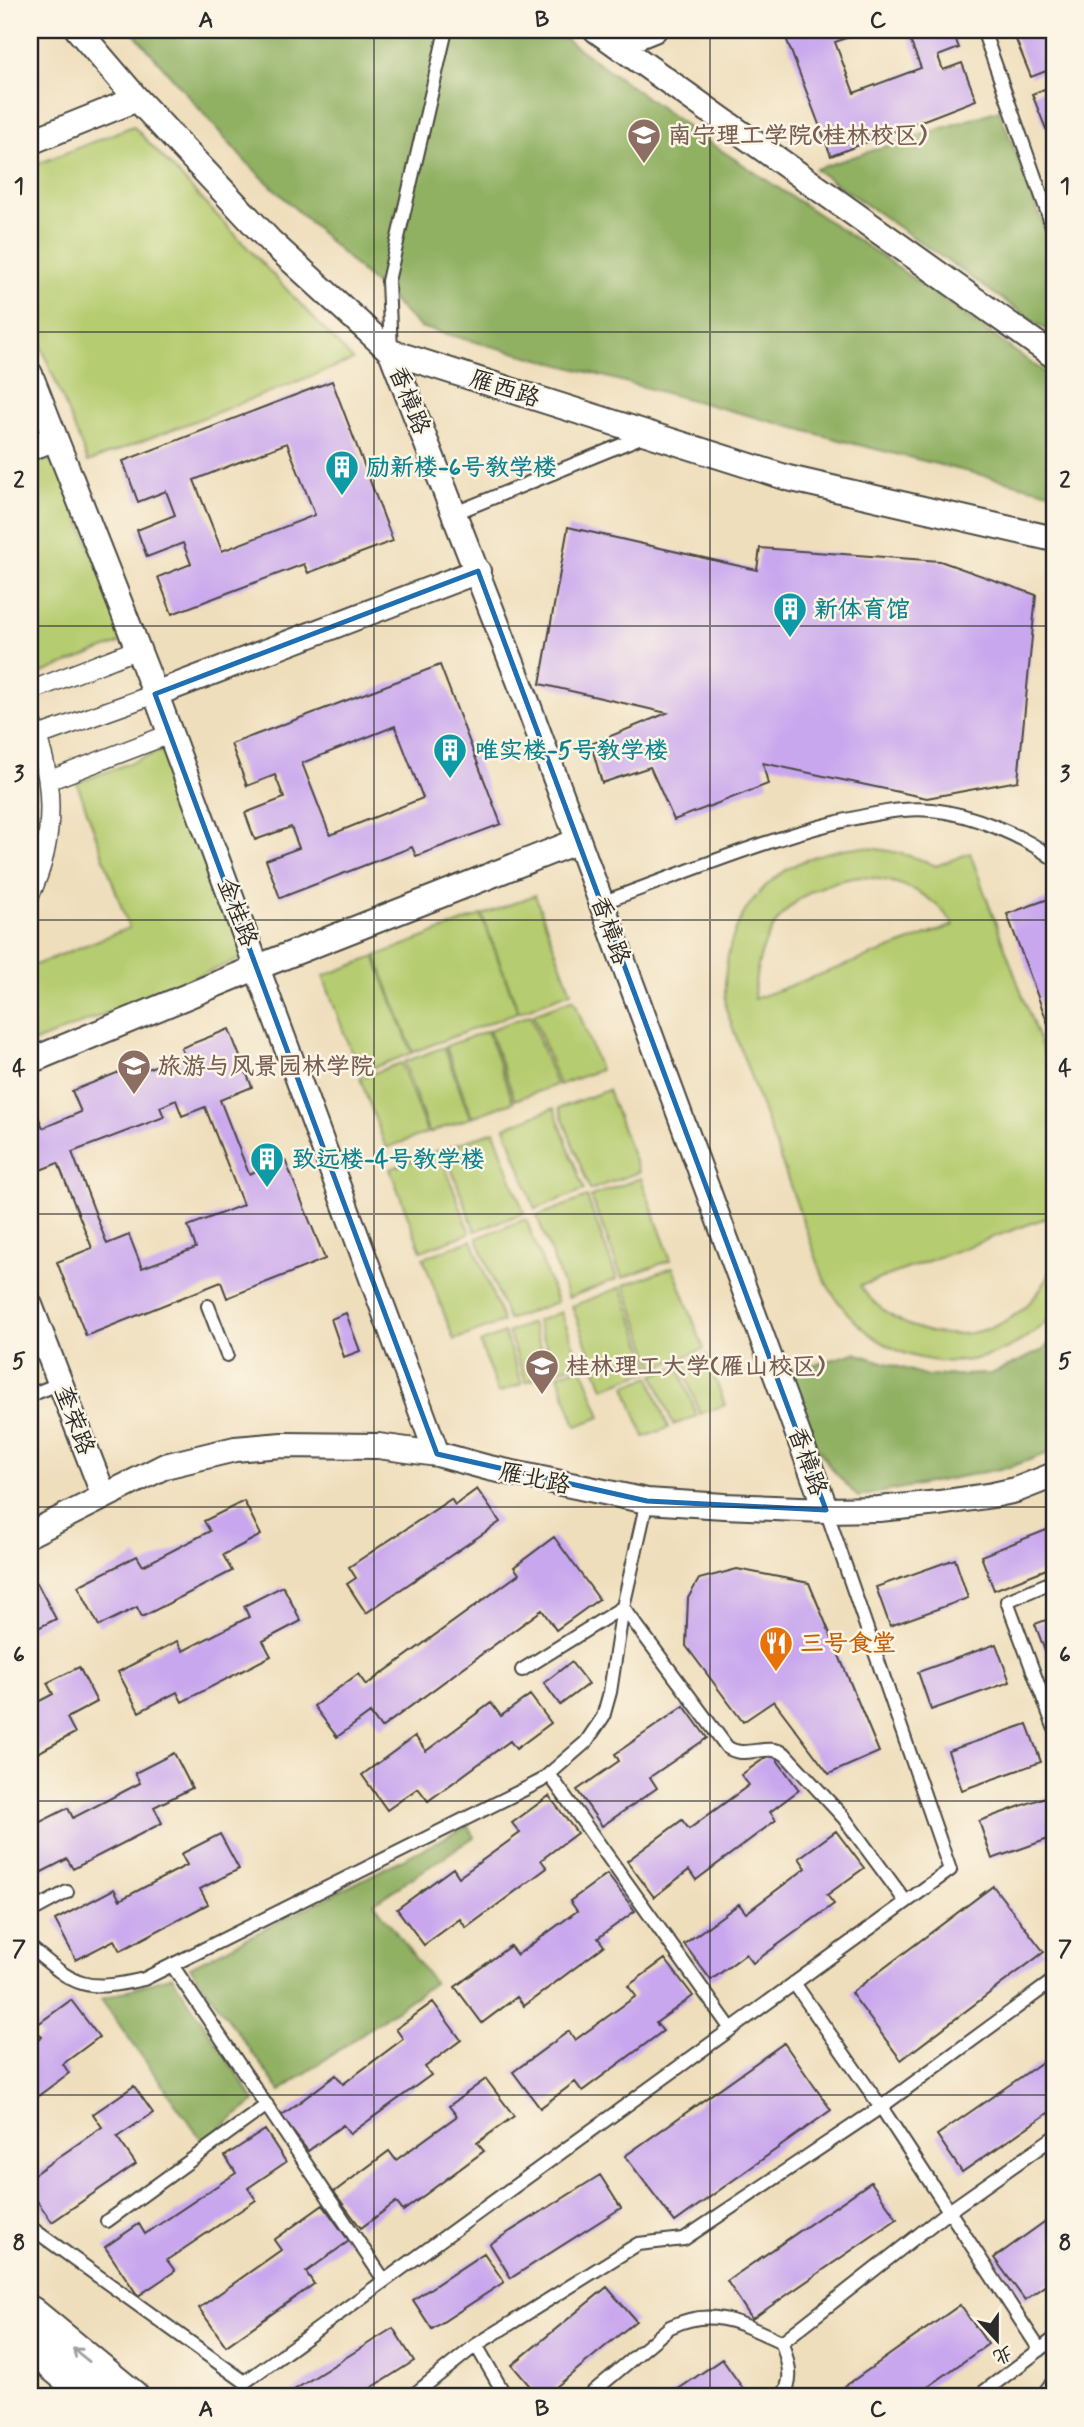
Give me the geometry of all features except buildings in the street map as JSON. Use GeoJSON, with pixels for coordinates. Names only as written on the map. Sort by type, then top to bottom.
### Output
{"type":"FeatureCollection","features":[{"type":"Feature","properties":{"kind":"main road"},"geometry":{"type":"LineString","coordinates":[[30,2313],[132,2397]]}},
{"type":"Feature","properties":{"kind":"main road"},"geometry":{"type":"LineString","coordinates":[[30,2345],[93,2397]]}},
{"type":"Feature","properties":{"kind":"street","name":"雁西路"},"geometry":{"type":"LineString","coordinates":[[78,30],[137,99],[270,241],[391,352],[788,478],[1054,539]]}},
{"type":"Feature","properties":{"kind":"street"},"geometry":{"type":"LineString","coordinates":[[596,30],[1054,356]]}},
{"type":"Feature","properties":{"kind":"street"},"geometry":{"type":"LineString","coordinates":[[617,45],[654,30]]}},
{"type":"Feature","properties":{"kind":"street"},"geometry":{"type":"LineString","coordinates":[[30,142],[137,99]]}},
{"type":"Feature","properties":{"kind":"street","name":"香樟路"},"geometry":{"type":"LineString","coordinates":[[391,352],[478,571],[826,1510]]}},
{"type":"Feature","properties":{"kind":"street","name":"金桂路"},"geometry":{"type":"LineString","coordinates":[[30,374],[138,649],[258,967],[437,1454]]}},
{"type":"Feature","properties":{"kind":"street"},"geometry":{"type":"LineString","coordinates":[[30,448],[54,438]]}},
{"type":"Feature","properties":{"kind":"street"},"geometry":{"type":"LineString","coordinates":[[38,736],[478,571]]}},
{"type":"Feature","properties":{"kind":"street"},"geometry":{"type":"LineString","coordinates":[[30,691],[138,649]]}},
{"type":"Feature","properties":{"kind":"street"},"geometry":{"type":"LineString","coordinates":[[30,719],[38,736],[50,780],[49,817],[44,851],[30,895]]}},
{"type":"Feature","properties":{"kind":"street"},"geometry":{"type":"LineString","coordinates":[[50,780],[170,734]]}},
{"type":"Feature","properties":{"kind":"street"},"geometry":{"type":"LineString","coordinates":[[30,1061],[258,967],[578,841]]}},
{"type":"Feature","properties":{"kind":"street","name":"奎荣路"},"geometry":{"type":"LineString","coordinates":[[30,1306],[104,1496]]}},
{"type":"Feature","properties":{"kind":"street","name":"雁北路"},"geometry":{"type":"LineString","coordinates":[[30,1534],[165,1466],[235,1449],[282,1446],[378,1446],[437,1454],[489,1468],[646,1501],[826,1510],[878,1509],[971,1499],[1016,1490],[1054,1475]]}},
{"type":"Feature","properties":{"kind":"street"},"geometry":{"type":"LineString","coordinates":[[1049,2397],[1054,2390]]}},
{"type":"Feature","properties":{"kind":"lane"},"geometry":{"type":"LineString","coordinates":[[391,352],[388,281],[446,30]]}},
{"type":"Feature","properties":{"kind":"lane"},"geometry":{"type":"LineString","coordinates":[[983,30],[1053,222]]}},
{"type":"Feature","properties":{"kind":"lane"},"geometry":{"type":"LineString","coordinates":[[455,513],[649,434]]}},
{"type":"Feature","properties":{"kind":"lane"},"geometry":{"type":"LineString","coordinates":[[601,903],[796,833],[874,813],[932,810],[965,818],[999,828],[1040,848],[1054,859]]}},
{"type":"Feature","properties":{"kind":"lane"},"geometry":{"type":"LineString","coordinates":[[208,1306],[227,1355]]}},
{"type":"Feature","properties":{"kind":"lane"},"geometry":{"type":"LineString","coordinates":[[33,1394],[61,1384]]}},
{"type":"Feature","properties":{"kind":"lane"},"geometry":{"type":"LineString","coordinates":[[30,1947],[66,1977],[100,1987],[144,1979],[541,1781],[586,1742],[603,1717],[646,1501]]}},
{"type":"Feature","properties":{"kind":"lane"},"geometry":{"type":"LineString","coordinates":[[30,2227],[245,2382],[950,1870],[826,1510]]}},
{"type":"Feature","properties":{"kind":"lane"},"geometry":{"type":"LineString","coordinates":[[1054,1581],[1007,1601],[1054,1727]]}},
{"type":"Feature","properties":{"kind":"lane"},"geometry":{"type":"LineString","coordinates":[[623,1607],[727,1746],[736,1752],[774,1749],[785,1754],[844,1818],[906,1902]]}},
{"type":"Feature","properties":{"kind":"lane"},"geometry":{"type":"LineString","coordinates":[[522,1670],[623,1607]]}},
{"type":"Feature","properties":{"kind":"lane"},"geometry":{"type":"LineString","coordinates":[[549,1774],[732,2029]]}},
{"type":"Feature","properties":{"kind":"lane"},"geometry":{"type":"LineString","coordinates":[[30,1912],[67,1892]]}},
{"type":"Feature","properties":{"kind":"lane"},"geometry":{"type":"LineString","coordinates":[[172,1965],[384,2280]]}},
{"type":"Feature","properties":{"kind":"lane"},"geometry":{"type":"LineString","coordinates":[[411,2397],[476,2345],[638,2244],[684,2239],[881,2107],[1054,1980]]}},
{"type":"Feature","properties":{"kind":"lane"},"geometry":{"type":"LineString","coordinates":[[794,1983],[881,2107],[1040,2350]]}},
{"type":"Feature","properties":{"kind":"lane"},"geometry":{"type":"LineString","coordinates":[[107,2221],[267,2105]]}},
{"type":"Feature","properties":{"kind":"lane"},"geometry":{"type":"LineString","coordinates":[[782,2342],[950,2211],[1054,2137]]}},
{"type":"Feature","properties":{"kind":"lane"},"geometry":{"type":"LineString","coordinates":[[587,2397],[670,2326],[685,2320],[705,2316],[721,2317],[782,2342]]}},
{"type":"Feature","properties":{"kind":"lane"},"geometry":{"type":"LineString","coordinates":[[976,2397],[1054,2339]]}},
{"type":"Feature","properties":{"kind":"lane"},"geometry":{"type":"LineString","coordinates":[[781,2397],[788,2389],[790,2378],[782,2342]]}},
{"type":"Feature","properties":{"kind":"lane"},"geometry":{"type":"LineString","coordinates":[[476,2345],[506,2397]]}},
{"type":"Feature","properties":{"kind":"highlighted area"},"geometry":{"type":"Polygon","coordinates":[[[478,571],[826,1510],[647,1501],[437,1454],[155,694],[478,571]]]}},
{"type":"Feature","properties":{"kind":"green space","name":"南宁理工学院(桂林校区)"},"geometry":{"type":"Polygon","coordinates":[[[131,30],[553,30],[704,139],[880,255],[1054,379],[1054,493],[851,443],[420,327],[243,159],[131,30]]]}},
{"type":"Feature","properties":{"kind":"green space"},"geometry":{"type":"Polygon","coordinates":[[[999,110],[1054,253],[1054,335],[815,169],[999,110]]]}},
{"type":"Feature","properties":{"kind":"green space"},"geometry":{"type":"Polygon","coordinates":[[[133,126],[353,360],[88,462],[30,318],[30,167],[133,126]]]}},
{"type":"Feature","properties":{"kind":"green space"},"geometry":{"type":"Polygon","coordinates":[[[31,458],[56,461],[127,640],[32,677],[30,671],[31,458]]]}},
{"type":"Feature","properties":{"kind":"green space"},"geometry":{"type":"Polygon","coordinates":[[[169,748],[245,957],[30,1044],[30,967],[129,928],[77,783],[169,748]]]}},
{"type":"Feature","properties":{"kind":"green space"},"geometry":{"type":"Polygon","coordinates":[[[858,847],[868,848],[908,855],[936,866],[970,853],[1054,1081],[1054,1215],[860,1286],[882,1309],[909,1325],[937,1333],[966,1334],[994,1327],[1019,1312],[1040,1290],[1054,1261],[1054,1314],[1025,1338],[994,1354],[962,1361],[930,1360],[899,1351],[870,1334],[845,1310],[824,1279],[726,1009],[725,977],[730,947],[740,921],[755,898],[774,878],[798,863],[826,853],[858,847]],[[860,877],[815,890],[797,901],[782,916],[770,932],[762,952],[756,974],[754,999],[954,925],[936,904],[925,896],[901,884],[860,877]]]}},
{"type":"Feature","properties":{"kind":"green space"},"geometry":{"type":"Polygon","coordinates":[[[535,895],[571,992],[519,1012],[482,915],[535,895]]]}},
{"type":"Feature","properties":{"kind":"green space"},"geometry":{"type":"Polygon","coordinates":[[[481,915],[518,1012],[413,1052],[376,956],[481,915]]]}},
{"type":"Feature","properties":{"kind":"green space"},"geometry":{"type":"Polygon","coordinates":[[[375,957],[412,1053],[359,1073],[323,976],[375,957]]]}},
{"type":"Feature","properties":{"kind":"green space"},"geometry":{"type":"Polygon","coordinates":[[[574,999],[600,1070],[559,1085],[533,1014],[574,999]]]}},
{"type":"Feature","properties":{"kind":"green space"},"geometry":{"type":"Polygon","coordinates":[[[530,1015],[556,1085],[515,1100],[489,1030],[530,1015]]]}},
{"type":"Feature","properties":{"kind":"green space"},"geometry":{"type":"Polygon","coordinates":[[[487,1031],[513,1102],[472,1117],[446,1046],[487,1031]]]}},
{"type":"Feature","properties":{"kind":"green space"},"geometry":{"type":"Polygon","coordinates":[[[444,1047],[470,1118],[429,1133],[404,1062],[444,1047]]]}},
{"type":"Feature","properties":{"kind":"green space"},"geometry":{"type":"Polygon","coordinates":[[[401,1063],[427,1133],[386,1148],[360,1078],[401,1063]]]}},
{"type":"Feature","properties":{"kind":"green space"},"geometry":{"type":"Polygon","coordinates":[[[608,1090],[639,1172],[590,1190],[559,1108],[608,1090]]]}},
{"type":"Feature","properties":{"kind":"green space"},"geometry":{"type":"Polygon","coordinates":[[[554,1108],[584,1190],[535,1209],[505,1127],[554,1108]]]}},
{"type":"Feature","properties":{"kind":"green space"},"geometry":{"type":"Polygon","coordinates":[[[494,1131],[524,1213],[475,1231],[444,1149],[494,1131]]]}},
{"type":"Feature","properties":{"kind":"green space"},"geometry":{"type":"Polygon","coordinates":[[[439,1150],[470,1233],[421,1251],[390,1169],[439,1150]]]}},
{"type":"Feature","properties":{"kind":"green space"},"geometry":{"type":"Polygon","coordinates":[[[641,1178],[671,1260],[622,1278],[591,1196],[641,1178]]]}},
{"type":"Feature","properties":{"kind":"green space"},"geometry":{"type":"Polygon","coordinates":[[[587,1197],[617,1279],[568,1298],[537,1216],[587,1197]]]}},
{"type":"Feature","properties":{"kind":"green space"},"geometry":{"type":"Polygon","coordinates":[[[526,1219],[557,1302],[508,1320],[477,1238],[526,1219]]]}},
{"type":"Feature","properties":{"kind":"green space"},"geometry":{"type":"Polygon","coordinates":[[[472,1240],[503,1322],[454,1340],[423,1258],[472,1240]]]}},
{"type":"Feature","properties":{"kind":"green space"},"geometry":{"type":"Polygon","coordinates":[[[673,1267],[704,1349],[655,1368],[624,1285],[673,1267]]]}},
{"type":"Feature","properties":{"kind":"green space"},"geometry":{"type":"Polygon","coordinates":[[[621,1287],[652,1370],[603,1388],[572,1306],[621,1287]]]}},
{"type":"Feature","properties":{"kind":"green space"},"geometry":{"type":"Polygon","coordinates":[[[561,1312],[580,1362],[556,1371],[537,1321],[561,1312]]]}},
{"type":"Feature","properties":{"kind":"green space"},"geometry":{"type":"Polygon","coordinates":[[[532,1323],[550,1373],[526,1382],[508,1332],[532,1323]]]}},
{"type":"Feature","properties":{"kind":"green space"},"geometry":{"type":"Polygon","coordinates":[[[504,1333],[522,1384],[498,1393],[480,1343],[504,1333]]]}},
{"type":"Feature","properties":{"kind":"green space"},"geometry":{"type":"Polygon","coordinates":[[[1054,1339],[1054,1451],[1010,1467],[858,1497],[830,1467],[801,1421],[785,1373],[855,1353],[927,1376],[991,1374],[1041,1351],[1054,1339]]]}},
{"type":"Feature","properties":{"kind":"green space"},"geometry":{"type":"Polygon","coordinates":[[[706,1355],[725,1405],[700,1414],[682,1364],[706,1355]]]}},
{"type":"Feature","properties":{"kind":"green space"},"geometry":{"type":"Polygon","coordinates":[[[582,1366],[601,1417],[576,1426],[558,1375],[582,1366]]]}},
{"type":"Feature","properties":{"kind":"green space"},"geometry":{"type":"Polygon","coordinates":[[[678,1366],[697,1416],[673,1425],[654,1375],[678,1366]]]}},
{"type":"Feature","properties":{"kind":"green space"},"geometry":{"type":"Polygon","coordinates":[[[650,1377],[668,1428],[644,1437],[625,1386],[650,1377]]]}},
{"type":"Feature","properties":{"kind":"green space"},"geometry":{"type":"Polygon","coordinates":[[[468,1826],[474,1837],[374,1903],[434,1983],[280,2091],[190,1967],[468,1826]]]}},
{"type":"Feature","properties":{"kind":"green space"},"geometry":{"type":"Polygon","coordinates":[[[172,1976],[255,2101],[203,2142],[101,1999],[172,1976]]]}},
{"type":"Feature","properties":{"kind":"place","name":"南宁理工学院(桂林校区)"},"geometry":{"type":"Point","coordinates":[644,165]}},
{"type":"Feature","properties":{"kind":"place","name":"励新楼-6号教学楼"},"geometry":{"type":"Point","coordinates":[342,497]}},
{"type":"Feature","properties":{"kind":"place","name":"新体育馆"},"geometry":{"type":"Point","coordinates":[790,639]}},
{"type":"Feature","properties":{"kind":"place","name":"唯实楼-5号教学楼"},"geometry":{"type":"Point","coordinates":[450,780]}},
{"type":"Feature","properties":{"kind":"place","name":"旅游与风景园林学院"},"geometry":{"type":"Point","coordinates":[134,1096]}},
{"type":"Feature","properties":{"kind":"place","name":"致远楼-4号教学楼"},"geometry":{"type":"Point","coordinates":[267,1189]}},
{"type":"Feature","properties":{"kind":"place","name":"桂林理工大学(雁山校区)"},"geometry":{"type":"Point","coordinates":[542,1396]}},
{"type":"Feature","properties":{"kind":"place","name":"三号食堂"},"geometry":{"type":"Point","coordinates":[776,1673]}}]}
